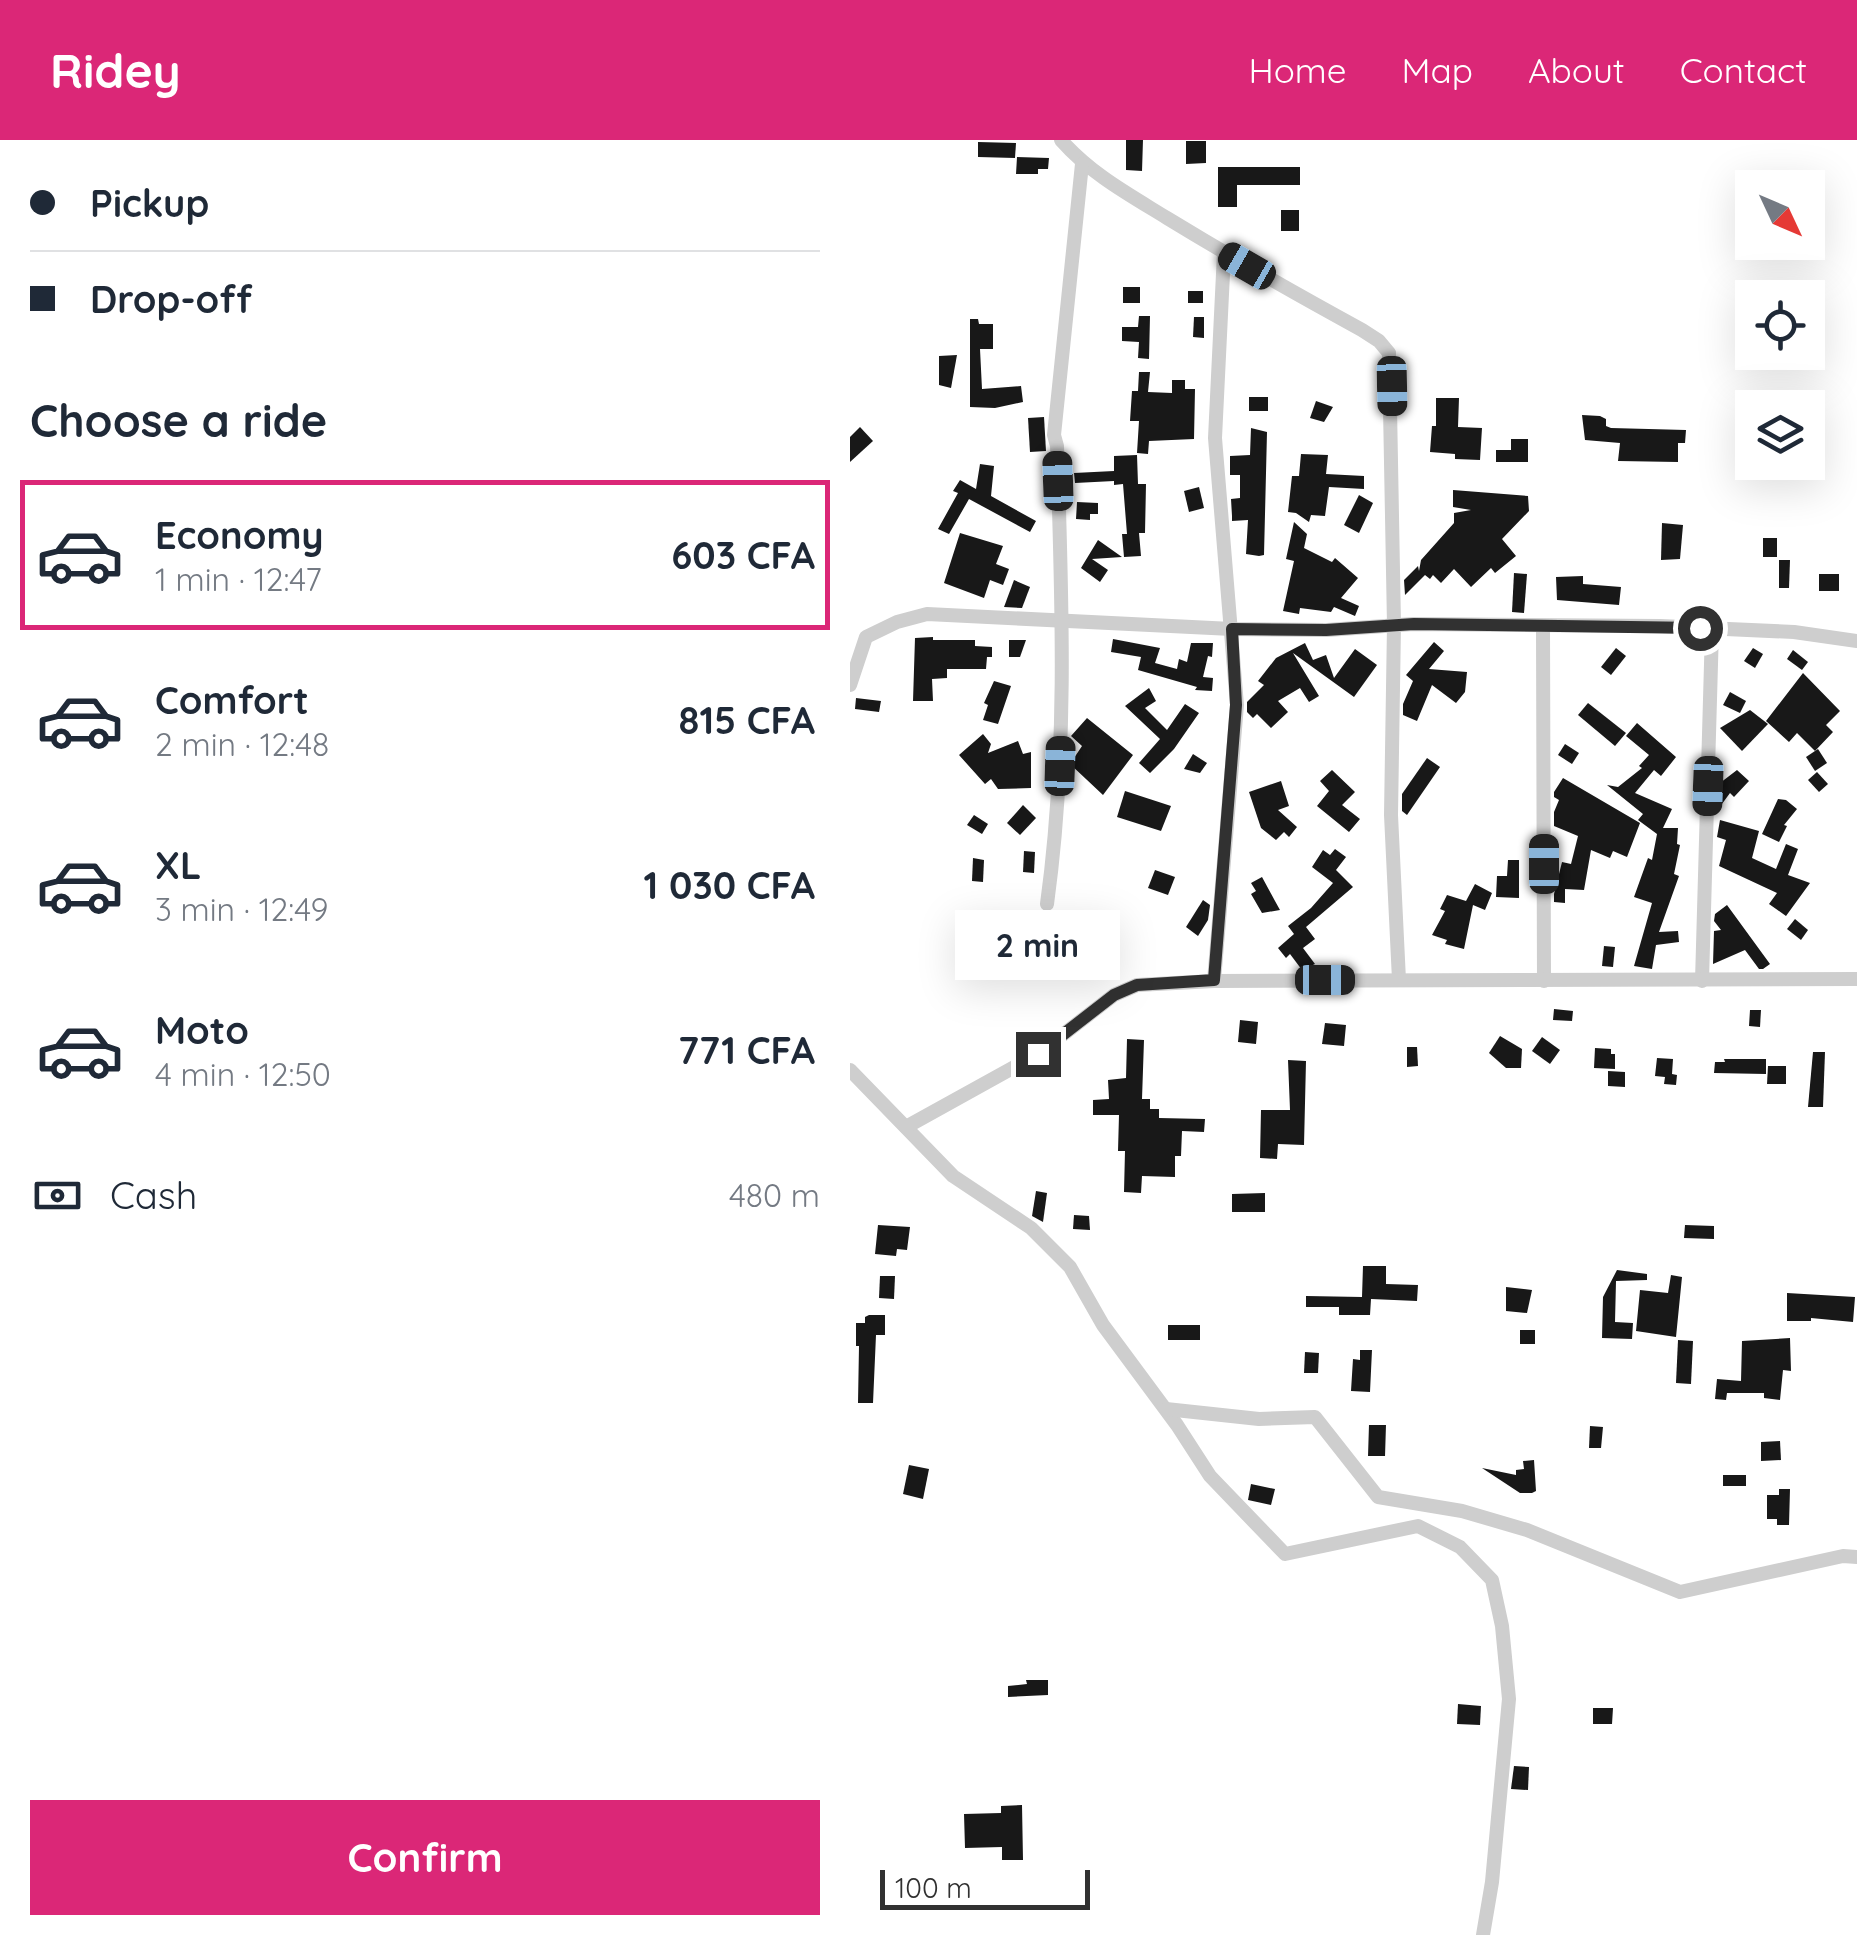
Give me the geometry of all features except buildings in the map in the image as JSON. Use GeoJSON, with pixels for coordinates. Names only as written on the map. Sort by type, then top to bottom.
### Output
{"type":"FeatureCollection","features":[{"type":"Feature","properties":{"kind":"street"},"geometry":{"type":"LineString","coordinates":[[1061,140],[1082,164],[1224,253],[1362,330],[1389,353],[1394,625],[1391,815],[1399,980]]}},
{"type":"Feature","properties":{"kind":"street"},"geometry":{"type":"LineString","coordinates":[[1047,904],[1058,816],[1063,620],[1054,436],[1082,164]]}},
{"type":"Feature","properties":{"kind":"street"},"geometry":{"type":"LineString","coordinates":[[1214,980],[1236,705],[1215,438],[1224,253]]}},
{"type":"Feature","properties":{"kind":"street"},"geometry":{"type":"LineString","coordinates":[[850,685],[866,637],[897,622],[927,614],[1232,629],[1326,630],[1394,625],[1712,629],[1794,632],[1857,641]]}},
{"type":"Feature","properties":{"kind":"street"},"geometry":{"type":"LineString","coordinates":[[1543,627],[1544,982]]}},
{"type":"Feature","properties":{"kind":"street"},"geometry":{"type":"LineString","coordinates":[[1702,981],[1712,629]]}},
{"type":"Feature","properties":{"kind":"street"},"geometry":{"type":"LineString","coordinates":[[906,1127],[1038,1054],[1114,995],[1137,985],[1214,980],[1857,979]]}},
{"type":"Feature","properties":{"kind":"street"},"geometry":{"type":"LineString","coordinates":[[850,1070],[953,1176],[1031,1228],[1070,1268],[1103,1326],[1166,1409],[1210,1476],[1285,1554],[1418,1526],[1460,1547],[1492,1580],[1502,1626],[1509,1698],[1492,1882],[1483,1935]]}},
{"type":"Feature","properties":{"kind":"street"},"geometry":{"type":"LineString","coordinates":[[1166,1409],[1259,1419],[1316,1417],[1378,1497],[1462,1511],[1527,1530],[1680,1592],[1857,1556]]}},
{"type":"Feature","properties":{"kind":"route"},"geometry":{"type":"LineString","coordinates":[[1038,1054],[1114,995],[1137,985],[1214,980],[1234,752],[1232,629],[1326,630],[1414,624],[1700,628]]}}]}
